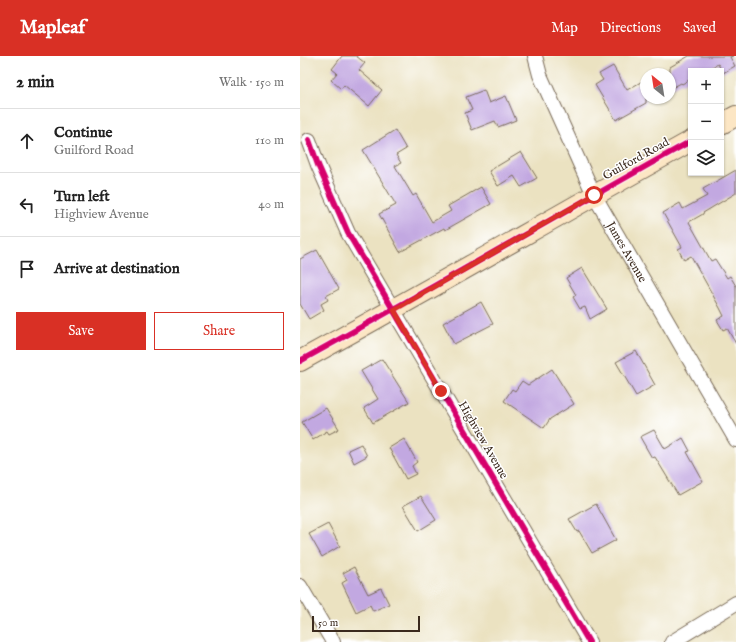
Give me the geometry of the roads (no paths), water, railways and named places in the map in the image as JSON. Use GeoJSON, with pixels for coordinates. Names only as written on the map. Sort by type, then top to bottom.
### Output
{"type":"FeatureCollection","features":[{"type":"Feature","properties":{"kind":"street","name":"James Avenue"},"geometry":{"type":"LineString","coordinates":[[535,56],[540,75],[594,195],[736,440]]}},
{"type":"Feature","properties":{"kind":"street"},"geometry":{"type":"LineString","coordinates":[[724,122],[736,116]]}},
{"type":"Feature","properties":{"kind":"street","name":"Highview Avenue"},"geometry":{"type":"LineString","coordinates":[[309,140],[318,165],[348,233],[589,642]]}},
{"type":"Feature","properties":{"kind":"street","name":"Guilford Road"},"geometry":{"type":"LineString","coordinates":[[300,361],[394,310],[688,143]]}},
{"type":"Feature","properties":{"kind":"street"},"geometry":{"type":"LineString","coordinates":[[300,586],[333,642]]}},
{"type":"Feature","properties":{"kind":"street"},"geometry":{"type":"LineString","coordinates":[[672,642],[736,603]]}}]}
